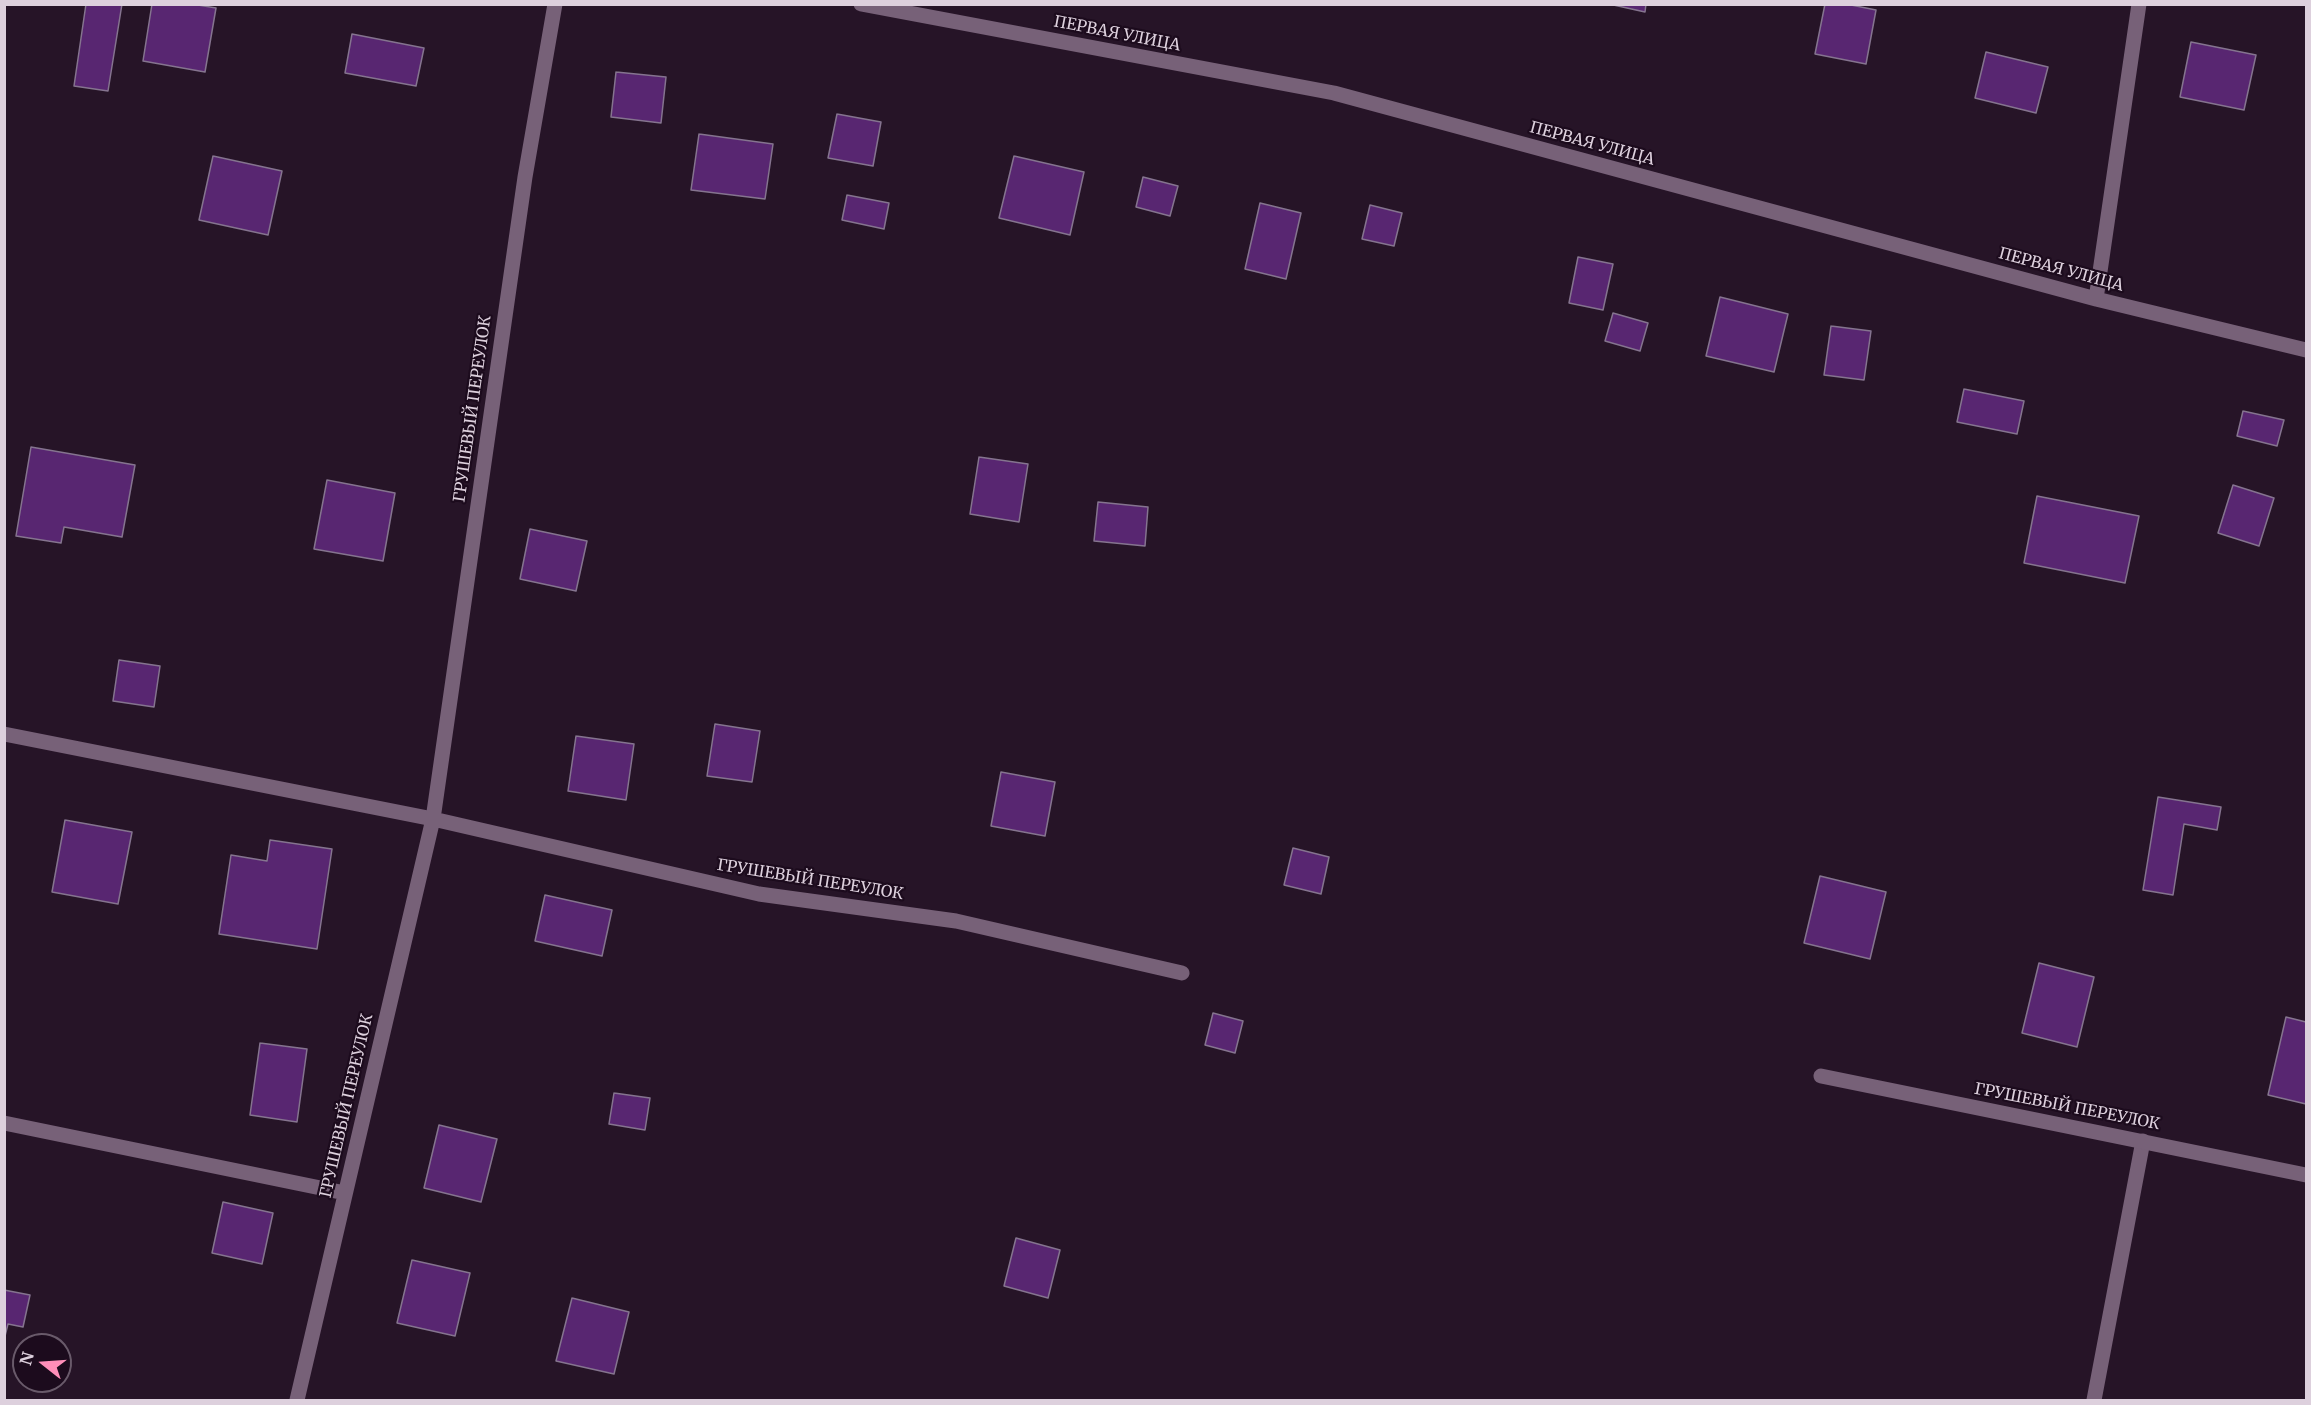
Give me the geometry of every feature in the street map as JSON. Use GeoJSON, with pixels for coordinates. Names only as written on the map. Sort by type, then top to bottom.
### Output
{"type":"FeatureCollection","features":[{"type":"Feature","properties":{"kind":"street","name":"ГРУШЕВЫЙ ПЕРЕУЛОК"},"geometry":{"type":"LineString","coordinates":[[297,1401],[433,819],[525,177],[555,4]]}},
{"type":"Feature","properties":{"kind":"street","name":"ПЕРВАЯ УЛИЦА"},"geometry":{"type":"LineString","coordinates":[[861,4],[1334,93],[2096,299],[2307,350]]}},
{"type":"Feature","properties":{"kind":"street"},"geometry":{"type":"LineString","coordinates":[[2096,299],[2139,4]]}},
{"type":"Feature","properties":{"kind":"street","name":"ГРУШЕВЫЙ ПЕРЕУЛОК"},"geometry":{"type":"LineString","coordinates":[[4,734],[433,819],[759,894],[956,921],[1182,973]]}},
{"type":"Feature","properties":{"kind":"street","name":"ГРУШЕВЫЙ ПЕРЕУЛОК"},"geometry":{"type":"LineString","coordinates":[[1821,1076],[2307,1175]]}},
{"type":"Feature","properties":{"kind":"street"},"geometry":{"type":"LineString","coordinates":[[4,1123],[345,1193]]}},
{"type":"Feature","properties":{"kind":"street"},"geometry":{"type":"LineString","coordinates":[[2094,1401],[2143,1141]]}},
{"type":"Feature","properties":{"kind":"building"},"geometry":{"type":"Polygon","coordinates":[[[86,4],[122,4],[108,91],[74,86],[86,4]]]}},
{"type":"Feature","properties":{"kind":"building"},"geometry":{"type":"Polygon","coordinates":[[[152,4],[192,4],[216,8],[205,72],[143,61],[152,4]]]}},
{"type":"Feature","properties":{"kind":"building"},"geometry":{"type":"Polygon","coordinates":[[[1609,4],[1646,4],[1645,12],[1609,4]]]}},
{"type":"Feature","properties":{"kind":"building"},"geometry":{"type":"Polygon","coordinates":[[[1825,4],[1846,4],[1876,10],[1866,64],[1815,54],[1825,4]]]}},
{"type":"Feature","properties":{"kind":"building"},"geometry":{"type":"Polygon","coordinates":[[[352,34],[424,48],[416,86],[345,73],[352,34]]]}},
{"type":"Feature","properties":{"kind":"building"},"geometry":{"type":"Polygon","coordinates":[[[2191,42],[2256,55],[2244,110],[2180,97],[2191,42]]]}},
{"type":"Feature","properties":{"kind":"building"},"geometry":{"type":"Polygon","coordinates":[[[1986,52],[2048,67],[2036,113],[1975,98],[1986,52]]]}},
{"type":"Feature","properties":{"kind":"building"},"geometry":{"type":"Polygon","coordinates":[[[616,72],[666,77],[661,123],[611,117],[616,72]]]}},
{"type":"Feature","properties":{"kind":"building"},"geometry":{"type":"Polygon","coordinates":[[[837,114],[881,122],[873,166],[828,158],[837,114]]]}},
{"type":"Feature","properties":{"kind":"building"},"geometry":{"type":"Polygon","coordinates":[[[699,134],[773,144],[765,199],[691,190],[699,134]]]}},
{"type":"Feature","properties":{"kind":"building"},"geometry":{"type":"Polygon","coordinates":[[[213,156],[282,171],[268,235],[199,220],[213,156]]]}},
{"type":"Feature","properties":{"kind":"building"},"geometry":{"type":"Polygon","coordinates":[[[1014,156],[1084,172],[1070,235],[999,218],[1014,156]]]}},
{"type":"Feature","properties":{"kind":"building"},"geometry":{"type":"Polygon","coordinates":[[[1143,177],[1178,186],[1170,216],[1136,207],[1143,177]]]}},
{"type":"Feature","properties":{"kind":"building"},"geometry":{"type":"Polygon","coordinates":[[[847,195],[889,203],[884,229],[842,220],[847,195]]]}},
{"type":"Feature","properties":{"kind":"building"},"geometry":{"type":"Polygon","coordinates":[[[1260,203],[1301,213],[1286,279],[1245,269],[1260,203]]]}},
{"type":"Feature","properties":{"kind":"building"},"geometry":{"type":"Polygon","coordinates":[[[1370,205],[1402,213],[1394,246],[1362,239],[1370,205]]]}},
{"type":"Feature","properties":{"kind":"building"},"geometry":{"type":"Polygon","coordinates":[[[1578,257],[1613,264],[1603,310],[1569,303],[1578,257]]]}},
{"type":"Feature","properties":{"kind":"building"},"geometry":{"type":"Polygon","coordinates":[[[1720,297],[1788,314],[1774,372],[1706,356],[1720,297]]]}},
{"type":"Feature","properties":{"kind":"building"},"geometry":{"type":"Polygon","coordinates":[[[1613,313],[1648,323],[1640,351],[1605,341],[1613,313]]]}},
{"type":"Feature","properties":{"kind":"building"},"geometry":{"type":"Polygon","coordinates":[[[1831,326],[1871,331],[1864,380],[1824,375],[1831,326]]]}},
{"type":"Feature","properties":{"kind":"building"},"geometry":{"type":"Polygon","coordinates":[[[1964,389],[2024,401],[2017,434],[1957,422],[1964,389]]]}},
{"type":"Feature","properties":{"kind":"building"},"geometry":{"type":"Polygon","coordinates":[[[2243,411],[2284,420],[2277,446],[2237,436],[2243,411]]]}},
{"type":"Feature","properties":{"kind":"building"},"geometry":{"type":"Polygon","coordinates":[[[31,447],[135,465],[122,537],[64,527],[61,543],[16,536],[31,447]]]}},
{"type":"Feature","properties":{"kind":"building"},"geometry":{"type":"Polygon","coordinates":[[[979,457],[1028,464],[1019,522],[970,514],[979,457]]]}},
{"type":"Feature","properties":{"kind":"building"},"geometry":{"type":"Polygon","coordinates":[[[327,480],[395,493],[383,561],[314,549],[327,480]]]}},
{"type":"Feature","properties":{"kind":"building"},"geometry":{"type":"Polygon","coordinates":[[[2233,485],[2274,498],[2259,546],[2218,533],[2233,485]]]}},
{"type":"Feature","properties":{"kind":"building"},"geometry":{"type":"Polygon","coordinates":[[[2037,496],[2139,516],[2125,583],[2024,563],[2037,496]]]}},
{"type":"Feature","properties":{"kind":"building"},"geometry":{"type":"Polygon","coordinates":[[[1098,502],[1148,507],[1145,546],[1094,541],[1098,502]]]}},
{"type":"Feature","properties":{"kind":"building"},"geometry":{"type":"Polygon","coordinates":[[[530,529],[587,541],[576,591],[520,579],[530,529]]]}},
{"type":"Feature","properties":{"kind":"building"},"geometry":{"type":"Polygon","coordinates":[[[119,660],[160,666],[154,707],[113,701],[119,660]]]}},
{"type":"Feature","properties":{"kind":"building"},"geometry":{"type":"Polygon","coordinates":[[[715,724],[760,731],[752,782],[707,776],[715,724]]]}},
{"type":"Feature","properties":{"kind":"building"},"geometry":{"type":"Polygon","coordinates":[[[576,736],[634,744],[626,800],[568,791],[576,736]]]}},
{"type":"Feature","properties":{"kind":"building"},"geometry":{"type":"Polygon","coordinates":[[[1001,772],[1055,782],[1045,836],[991,826],[1001,772]]]}},
{"type":"Feature","properties":{"kind":"building"},"geometry":{"type":"Polygon","coordinates":[[[2158,797],[2221,807],[2217,830],[2184,824],[2173,895],[2143,890],[2158,797]]]}},
{"type":"Feature","properties":{"kind":"building"},"geometry":{"type":"Polygon","coordinates":[[[65,820],[132,832],[118,904],[52,892],[65,820]]]}},
{"type":"Feature","properties":{"kind":"building"},"geometry":{"type":"Polygon","coordinates":[[[270,840],[332,849],[317,949],[219,934],[231,855],[267,861],[270,840]]]}},
{"type":"Feature","properties":{"kind":"building"},"geometry":{"type":"Polygon","coordinates":[[[1293,848],[1329,857],[1321,894],[1284,885],[1293,848]]]}},
{"type":"Feature","properties":{"kind":"building"},"geometry":{"type":"Polygon","coordinates":[[[1820,876],[1886,892],[1870,959],[1804,943],[1820,876]]]}},
{"type":"Feature","properties":{"kind":"building"},"geometry":{"type":"Polygon","coordinates":[[[545,895],[612,910],[602,956],[535,941],[545,895]]]}},
{"type":"Feature","properties":{"kind":"building"},"geometry":{"type":"Polygon","coordinates":[[[2039,963],[2094,977],[2077,1047],[2022,1033],[2039,963]]]}},
{"type":"Feature","properties":{"kind":"building"},"geometry":{"type":"Polygon","coordinates":[[[1213,1013],[1243,1021],[1235,1053],[1205,1045],[1213,1013]]]}},
{"type":"Feature","properties":{"kind":"building"},"geometry":{"type":"Polygon","coordinates":[[[2286,1017],[2306,1022],[2306,1104],[2268,1095],[2286,1017]]]}},
{"type":"Feature","properties":{"kind":"building"},"geometry":{"type":"Polygon","coordinates":[[[260,1043],[307,1049],[297,1122],[250,1115],[260,1043]]]}},
{"type":"Feature","properties":{"kind":"building"},"geometry":{"type":"Polygon","coordinates":[[[614,1093],[650,1098],[645,1130],[609,1124],[614,1093]]]}},
{"type":"Feature","properties":{"kind":"building"},"geometry":{"type":"Polygon","coordinates":[[[439,1125],[497,1139],[481,1202],[424,1188],[439,1125]]]}},
{"type":"Feature","properties":{"kind":"building"},"geometry":{"type":"Polygon","coordinates":[[[223,1202],[273,1213],[262,1264],[212,1253],[223,1202]]]}},
{"type":"Feature","properties":{"kind":"building"},"geometry":{"type":"Polygon","coordinates":[[[1016,1238],[1060,1250],[1048,1298],[1004,1286],[1016,1238]]]}},
{"type":"Feature","properties":{"kind":"building"},"geometry":{"type":"Polygon","coordinates":[[[412,1260],[470,1273],[455,1336],[397,1323],[412,1260]]]}},
{"type":"Feature","properties":{"kind":"building"},"geometry":{"type":"Polygon","coordinates":[[[4,1290],[30,1295],[23,1327],[8,1324],[4,1340],[4,1290]]]}},
{"type":"Feature","properties":{"kind":"building"},"geometry":{"type":"Polygon","coordinates":[[[572,1298],[629,1312],[614,1374],[556,1361],[572,1298]]]}}]}
